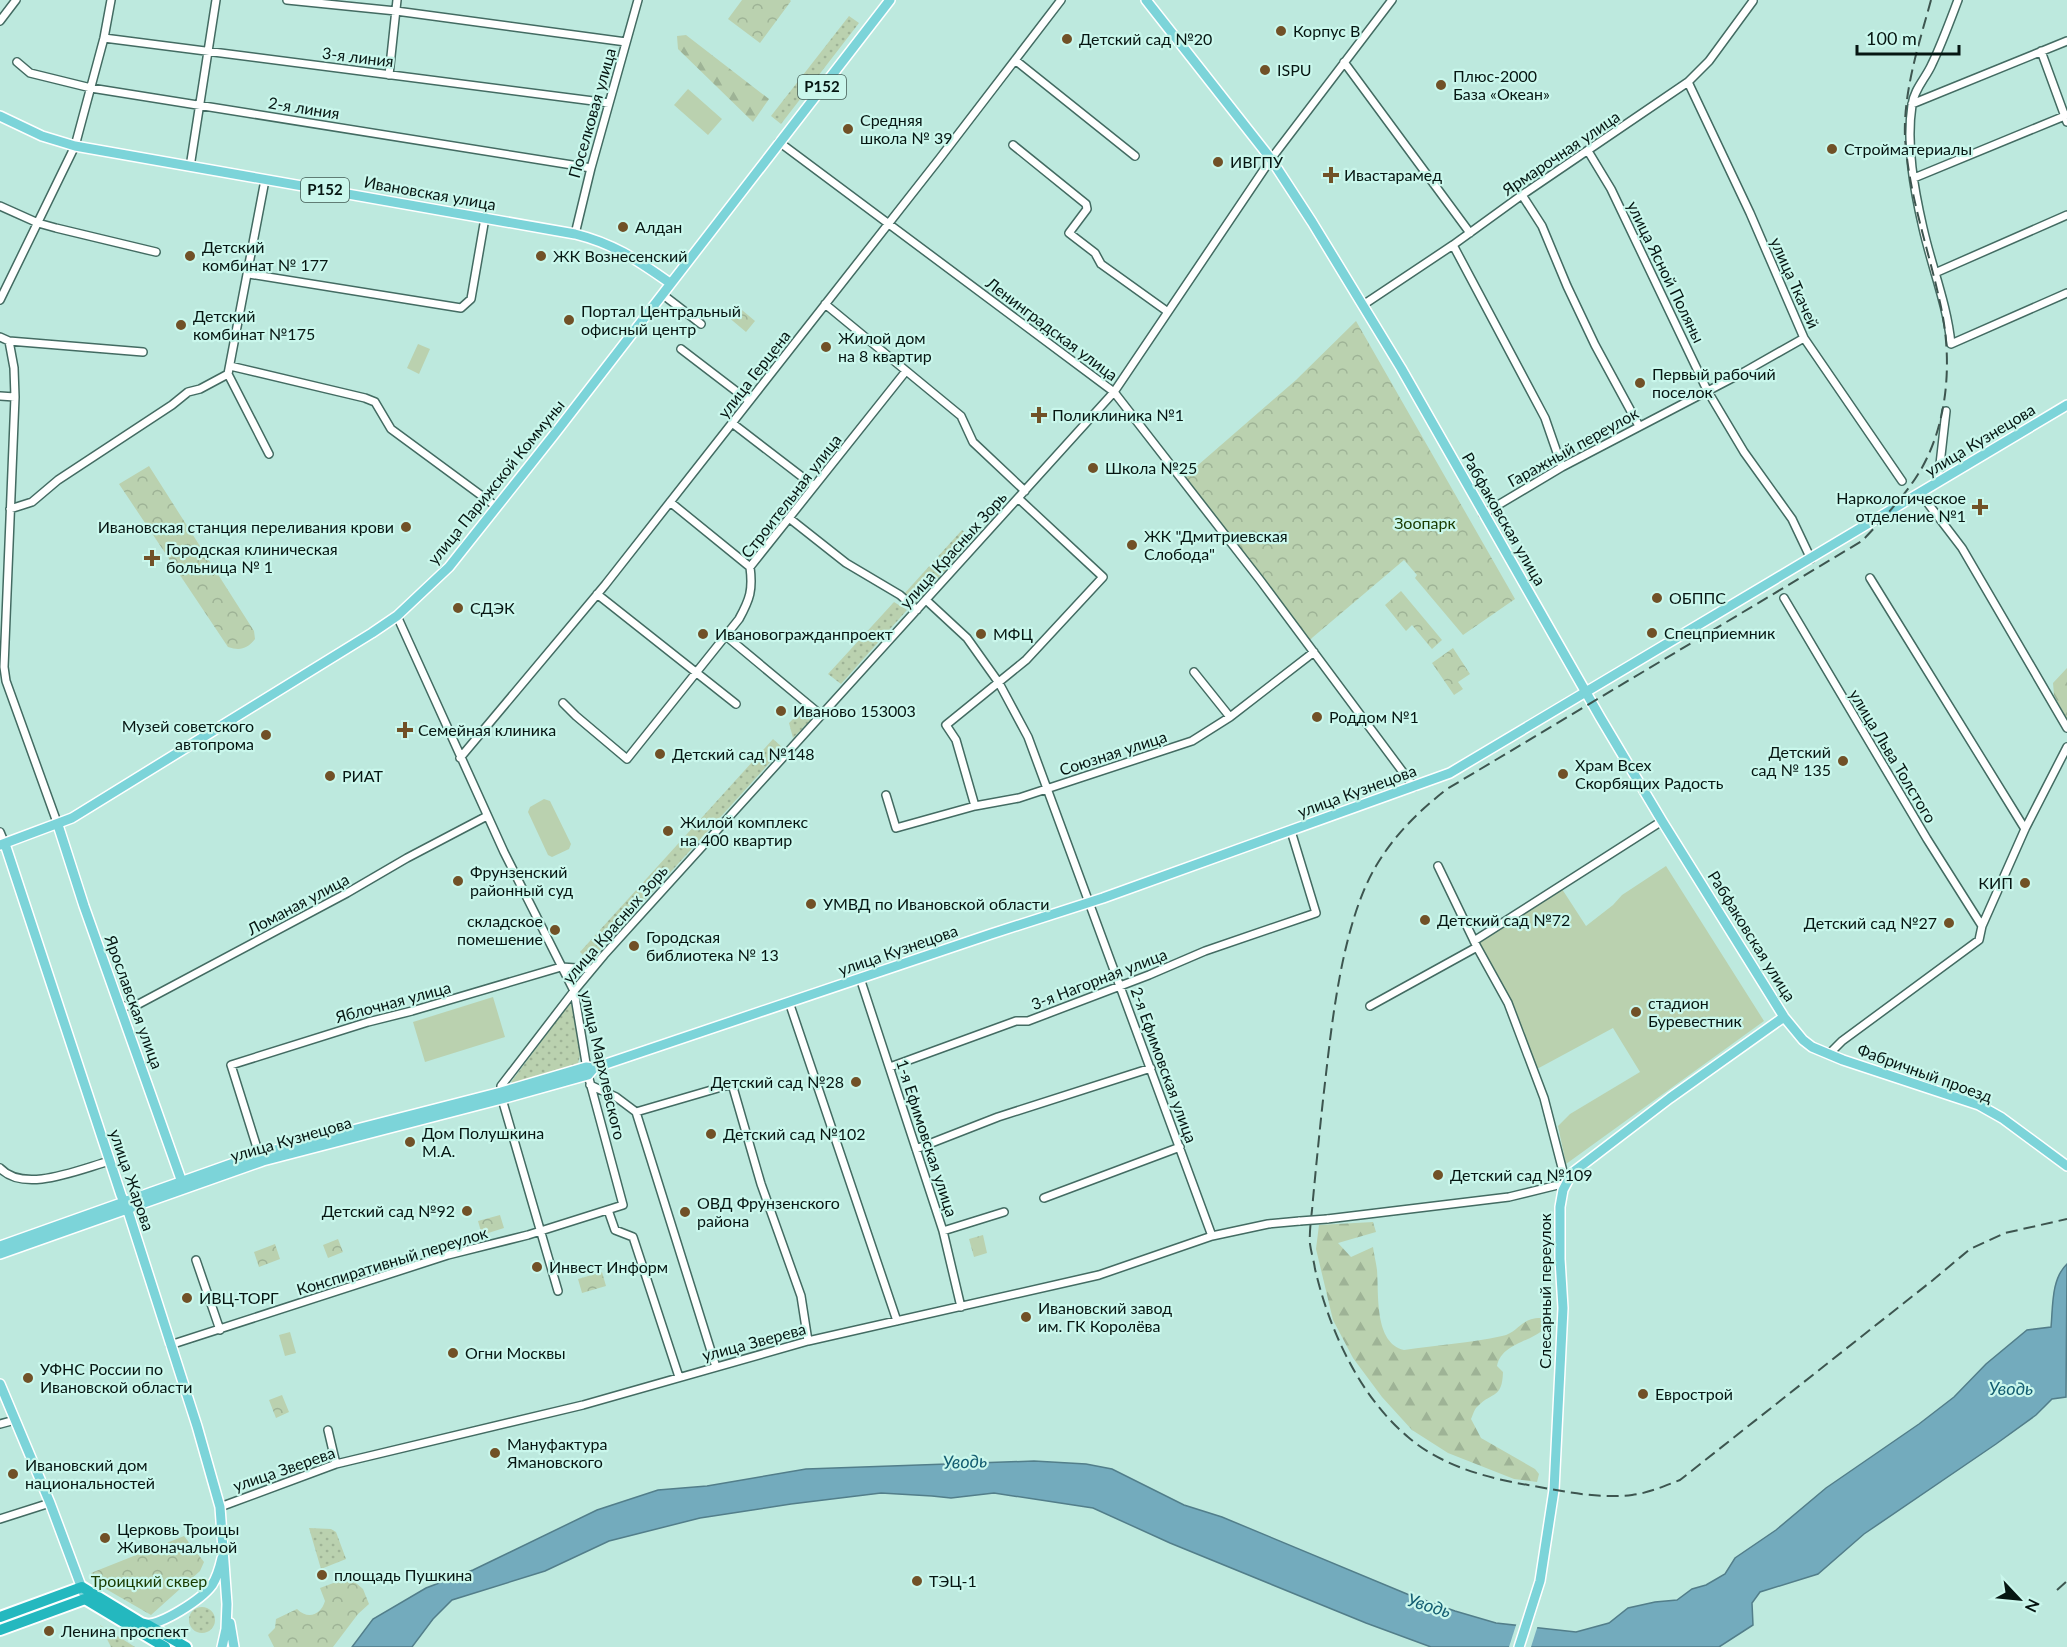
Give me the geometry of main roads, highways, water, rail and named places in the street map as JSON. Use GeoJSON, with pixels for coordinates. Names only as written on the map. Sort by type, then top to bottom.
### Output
{"type":"FeatureCollection","features":[{"type":"Feature","properties":{"kind":"highway"},"geometry":{"type":"LineString","coordinates":[[0,1617],[82,1587],[186,1647]]}},
{"type":"Feature","properties":{"kind":"highway"},"geometry":{"type":"LineString","coordinates":[[0,1630],[85,1599],[165,1647]]}},
{"type":"Feature","properties":{"kind":"main road","name":"улица Парижской Коммуны"},"geometry":{"type":"LineString","coordinates":[[2,845],[58,825],[262,702],[397,616],[442,574],[497,507],[890,0]]}},
{"type":"Feature","properties":{"kind":"main road","name":"Рабфаковская улица"},"geometry":{"type":"LineString","coordinates":[[1146,0],[1271,159],[1364,305],[1662,821],[1784,1017],[1803,1040],[1828,1054]]}},
{"type":"Feature","properties":{"kind":"main road","name":"Ивановская улица"},"geometry":{"type":"LineString","coordinates":[[0,117],[42,136],[75,146],[575,234],[630,255],[670,283]]}},
{"type":"Feature","properties":{"kind":"main road","name":"улица Кузнецова"},"geometry":{"type":"LineString","coordinates":[[183,1185],[259,1154],[590,1074],[789,1002],[1090,903],[1414,787],[1450,772],[1586,693],[2067,405]]}},
{"type":"Feature","properties":{"kind":"main road","name":"Ярославская улица"},"geometry":{"type":"LineString","coordinates":[[58,825],[183,1185]]}},
{"type":"Feature","properties":{"kind":"main road","name":"улица Жарова"},"geometry":{"type":"LineString","coordinates":[[2,845],[125,1205],[197,1426],[220,1507],[223,1541]]}},
{"type":"Feature","properties":{"kind":"main road","name":"Слесарный переулок"},"geometry":{"type":"LineString","coordinates":[[1519,1647],[1546,1553],[1554,1490],[1563,1308],[1559,1220],[1561,1198],[1566,1183],[1572,1173],[1670,1098],[1784,1017]]}},
{"type":"Feature","properties":{"kind":"main road","name":"Фабричный проезд"},"geometry":{"type":"LineString","coordinates":[[1828,1054],[1979,1105],[2002,1118],[2067,1166]]}},
{"type":"Feature","properties":{"kind":"main road","name":"улица Кузнецова"},"geometry":{"type":"LineString","coordinates":[[0,1246],[183,1185],[502,1095]]}},
{"type":"Feature","properties":{"kind":"main road","name":"улица Кузнецова"},"geometry":{"type":"LineString","coordinates":[[0,1254],[125,1205]]}},
{"type":"Feature","properties":{"kind":"main road"},"geometry":{"type":"LineString","coordinates":[[0,1384],[50,1503],[85,1599]]}},
{"type":"Feature","properties":{"kind":"main road"},"geometry":{"type":"LineString","coordinates":[[223,1541],[227,1604],[234,1647]]}},
{"type":"Feature","properties":{"kind":"main road"},"geometry":{"type":"LineString","coordinates":[[141,1623],[152,1625],[161,1621],[206,1591],[218,1572],[222,1559],[223,1541]]}},
{"type":"Feature","properties":{"kind":"main road"},"geometry":{"type":"LineString","coordinates":[[222,1647],[226,1629],[227,1604]]}},
{"type":"Feature","properties":{"kind":"water","name":"Уводь"},"geometry":{"type":"Polygon","coordinates":[[[2067,1264],[2066,1397],[2052,1399],[2036,1415],[1996,1444],[1864,1534],[1818,1574],[1760,1592],[1752,1603],[1753,1625],[1719,1647],[1431,1647],[1170,1543],[1093,1508],[994,1493],[951,1498],[881,1493],[700,1518],[609,1541],[545,1571],[452,1600],[433,1619],[412,1647],[352,1647],[373,1619],[426,1588],[473,1570],[597,1510],[658,1490],[707,1486],[806,1469],[1034,1461],[1086,1464],[1112,1469],[1184,1505],[1222,1517],[1407,1594],[1455,1611],[1496,1623],[1576,1632],[1609,1623],[1628,1608],[1677,1600],[1692,1589],[1706,1585],[1725,1574],[1735,1558],[1776,1530],[1826,1488],[1954,1397],[1986,1364],[2027,1330],[2051,1327],[2055,1285],[2067,1264]]]}},
{"type":"Feature","properties":{"kind":"railway"},"geometry":{"type":"LineString","coordinates":[[1931,0],[1909,86],[1905,121],[1907,160],[1941,307],[1947,351],[1945,396],[1941,418],[1926,460],[1903,495],[1862,541],[1447,789],[1399,833],[1376,866],[1365,888],[1348,939],[1332,1023],[1310,1244],[1321,1292],[1348,1360],[1375,1402],[1408,1437],[1449,1463],[1480,1474],[1566,1492],[1619,1496],[1644,1493],[1680,1480],[1970,1249],[2005,1233],[2067,1219]]}},
{"type":"Feature","properties":{"kind":"railway"},"geometry":{"type":"LineString","coordinates":[[2057,1590],[2067,1581]]}},
{"type":"Feature","properties":{"kind":"place","name":"Корпус В"},"geometry":{"type":"Point","coordinates":[1281,31]}},
{"type":"Feature","properties":{"kind":"place","name":"Детский сад №20"},"geometry":{"type":"Point","coordinates":[1067,39]}},
{"type":"Feature","properties":{"kind":"place","name":"ISPU"},"geometry":{"type":"Point","coordinates":[1265,70]}},
{"type":"Feature","properties":{"kind":"place","name":"Плюс-2000 База «Океан»"},"geometry":{"type":"Point","coordinates":[1441,85]}},
{"type":"Feature","properties":{"kind":"place","name":"Средняя школа № 39"},"geometry":{"type":"Point","coordinates":[848,129]}},
{"type":"Feature","properties":{"kind":"place","name":"Стройматериалы"},"geometry":{"type":"Point","coordinates":[1832,149]}},
{"type":"Feature","properties":{"kind":"place","name":"ИВГПУ"},"geometry":{"type":"Point","coordinates":[1218,162]}},
{"type":"Feature","properties":{"kind":"place","name":"Ивастарамед"},"geometry":{"type":"Point","coordinates":[1331,175]}},
{"type":"Feature","properties":{"kind":"place","name":"Алдан"},"geometry":{"type":"Point","coordinates":[623,227]}},
{"type":"Feature","properties":{"kind":"place","name":"Детский комбинат № 177"},"geometry":{"type":"Point","coordinates":[190,256]}},
{"type":"Feature","properties":{"kind":"place","name":"ЖК Вознесенский"},"geometry":{"type":"Point","coordinates":[541,256]}},
{"type":"Feature","properties":{"kind":"place","name":"Портал Центральный офисный центр"},"geometry":{"type":"Point","coordinates":[569,320]}},
{"type":"Feature","properties":{"kind":"place","name":"Детский комбинат №175"},"geometry":{"type":"Point","coordinates":[181,325]}},
{"type":"Feature","properties":{"kind":"place","name":"Жилой дом на 8 квартир"},"geometry":{"type":"Point","coordinates":[826,347]}},
{"type":"Feature","properties":{"kind":"place","name":"Первый рабочий поселок"},"geometry":{"type":"Point","coordinates":[1640,383]}},
{"type":"Feature","properties":{"kind":"place","name":"Поликлиника №1"},"geometry":{"type":"Point","coordinates":[1039,415]}},
{"type":"Feature","properties":{"kind":"place","name":"Школа №25"},"geometry":{"type":"Point","coordinates":[1093,468]}},
{"type":"Feature","properties":{"kind":"place","name":"Наркологическое отделение №1"},"geometry":{"type":"Point","coordinates":[1980,507]}},
{"type":"Feature","properties":{"kind":"place","name":"Ивановская станция переливания крови"},"geometry":{"type":"Point","coordinates":[406,527]}},
{"type":"Feature","properties":{"kind":"place","name":"ЖК \"Дмитриевская Слобода\""},"geometry":{"type":"Point","coordinates":[1132,545]}},
{"type":"Feature","properties":{"kind":"place","name":"Городская клиническая больница № 1"},"geometry":{"type":"Point","coordinates":[152,558]}},
{"type":"Feature","properties":{"kind":"place","name":"ОБППС"},"geometry":{"type":"Point","coordinates":[1657,598]}},
{"type":"Feature","properties":{"kind":"place","name":"СДЭК"},"geometry":{"type":"Point","coordinates":[458,608]}},
{"type":"Feature","properties":{"kind":"place","name":"Спецприемник"},"geometry":{"type":"Point","coordinates":[1652,633]}},
{"type":"Feature","properties":{"kind":"place","name":"Ивановогражданпроект"},"geometry":{"type":"Point","coordinates":[703,634]}},
{"type":"Feature","properties":{"kind":"place","name":"МФЦ"},"geometry":{"type":"Point","coordinates":[981,634]}},
{"type":"Feature","properties":{"kind":"place","name":"Иваново 153003"},"geometry":{"type":"Point","coordinates":[781,711]}},
{"type":"Feature","properties":{"kind":"place","name":"Роддом №1"},"geometry":{"type":"Point","coordinates":[1317,717]}},
{"type":"Feature","properties":{"kind":"place","name":"Семейная клиника"},"geometry":{"type":"Point","coordinates":[405,730]}},
{"type":"Feature","properties":{"kind":"place","name":"Музей советского автопрома"},"geometry":{"type":"Point","coordinates":[266,735]}},
{"type":"Feature","properties":{"kind":"place","name":"Детский сад №148"},"geometry":{"type":"Point","coordinates":[660,754]}},
{"type":"Feature","properties":{"kind":"place","name":"Детский сад № 135"},"geometry":{"type":"Point","coordinates":[1843,761]}},
{"type":"Feature","properties":{"kind":"place","name":"Храм Всех Скорбящих Радость"},"geometry":{"type":"Point","coordinates":[1563,774]}},
{"type":"Feature","properties":{"kind":"place","name":"РИАТ"},"geometry":{"type":"Point","coordinates":[330,776]}},
{"type":"Feature","properties":{"kind":"place","name":"Жилой комплекс на 400 квартир"},"geometry":{"type":"Point","coordinates":[668,831]}},
{"type":"Feature","properties":{"kind":"place","name":"Фрунзенский районный суд"},"geometry":{"type":"Point","coordinates":[458,881]}},
{"type":"Feature","properties":{"kind":"place","name":"КИП"},"geometry":{"type":"Point","coordinates":[2025,883]}},
{"type":"Feature","properties":{"kind":"place","name":"УМВД по Ивановской области"},"geometry":{"type":"Point","coordinates":[811,904]}},
{"type":"Feature","properties":{"kind":"place","name":"Детский сад №72"},"geometry":{"type":"Point","coordinates":[1425,920]}},
{"type":"Feature","properties":{"kind":"place","name":"Детский сад №27"},"geometry":{"type":"Point","coordinates":[1949,923]}},
{"type":"Feature","properties":{"kind":"place","name":"складское помешение"},"geometry":{"type":"Point","coordinates":[555,930]}},
{"type":"Feature","properties":{"kind":"place","name":"Городская библиотека № 13"},"geometry":{"type":"Point","coordinates":[634,946]}},
{"type":"Feature","properties":{"kind":"place","name":"стадион Буревестник"},"geometry":{"type":"Point","coordinates":[1636,1012]}},
{"type":"Feature","properties":{"kind":"place","name":"Детский сад №28"},"geometry":{"type":"Point","coordinates":[856,1082]}},
{"type":"Feature","properties":{"kind":"place","name":"Детский сад №102"},"geometry":{"type":"Point","coordinates":[711,1134]}},
{"type":"Feature","properties":{"kind":"place","name":"Дом Полушкина М.А."},"geometry":{"type":"Point","coordinates":[410,1142]}},
{"type":"Feature","properties":{"kind":"place","name":"Детский сад №109"},"geometry":{"type":"Point","coordinates":[1438,1175]}},
{"type":"Feature","properties":{"kind":"place","name":"Детский сад №92"},"geometry":{"type":"Point","coordinates":[467,1211]}},
{"type":"Feature","properties":{"kind":"place","name":"ОВД Фрунзенского района"},"geometry":{"type":"Point","coordinates":[685,1212]}},
{"type":"Feature","properties":{"kind":"place","name":"Инвест Информ"},"geometry":{"type":"Point","coordinates":[537,1267]}},
{"type":"Feature","properties":{"kind":"place","name":"ИВЦ-ТОРГ"},"geometry":{"type":"Point","coordinates":[187,1298]}},
{"type":"Feature","properties":{"kind":"place","name":"Ивановский завод им. ГК Королёва"},"geometry":{"type":"Point","coordinates":[1026,1317]}},
{"type":"Feature","properties":{"kind":"place","name":"Огни Москвы"},"geometry":{"type":"Point","coordinates":[453,1353]}},
{"type":"Feature","properties":{"kind":"place","name":"УФНС России по Ивановской области"},"geometry":{"type":"Point","coordinates":[28,1378]}},
{"type":"Feature","properties":{"kind":"place","name":"Еврострой"},"geometry":{"type":"Point","coordinates":[1643,1394]}},
{"type":"Feature","properties":{"kind":"place","name":"Мануфактура Ямановского"},"geometry":{"type":"Point","coordinates":[495,1453]}},
{"type":"Feature","properties":{"kind":"place","name":"Ивановский дом национальностей"},"geometry":{"type":"Point","coordinates":[13,1474]}},
{"type":"Feature","properties":{"kind":"place","name":"Церковь Троицы Живоначальной"},"geometry":{"type":"Point","coordinates":[105,1538]}},
{"type":"Feature","properties":{"kind":"place","name":"площадь Пушкина"},"geometry":{"type":"Point","coordinates":[322,1575]}},
{"type":"Feature","properties":{"kind":"place","name":"ТЭЦ-1"},"geometry":{"type":"Point","coordinates":[917,1581]}},
{"type":"Feature","properties":{"kind":"place","name":"Ленина проспект"},"geometry":{"type":"Point","coordinates":[49,1631]}},
{"type":"Feature","properties":{"kind":"park label","name":"Зоопарк"},"geometry":{"type":"Point","coordinates":[1425,523]}},
{"type":"Feature","properties":{"kind":"park label","name":"Троицкий сквер"},"geometry":{"type":"Point","coordinates":[149,1581]}}]}
